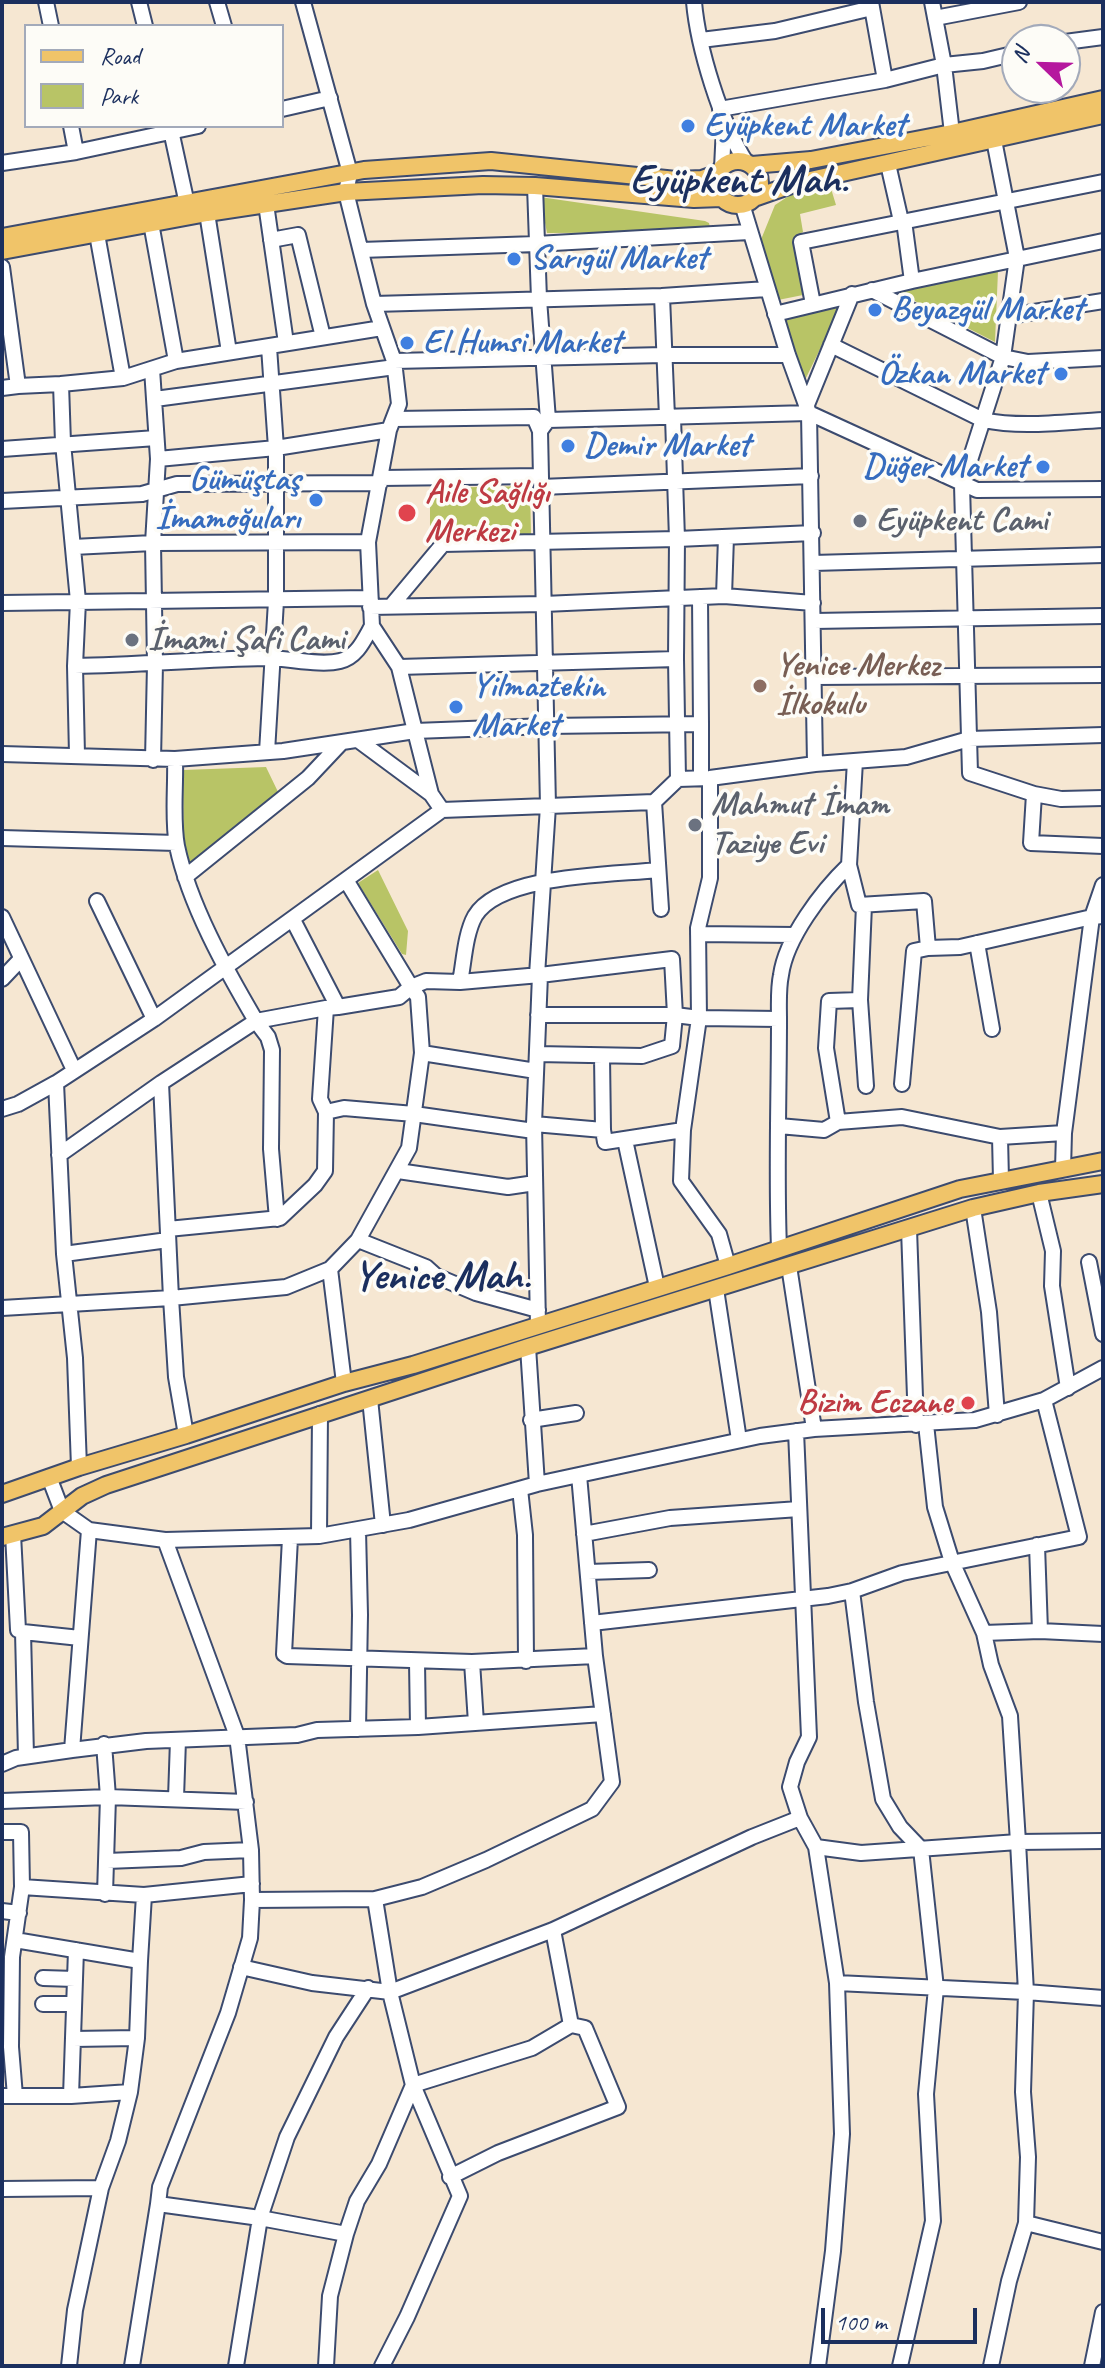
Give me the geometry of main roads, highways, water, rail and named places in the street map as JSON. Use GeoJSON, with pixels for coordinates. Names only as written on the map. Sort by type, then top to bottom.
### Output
{"type":"FeatureCollection","features":[{"type":"Feature","properties":{"kind":"main road"},"geometry":{"type":"LineString","coordinates":[[2,237],[350,173],[491,161],[676,180],[702,179],[733,161],[749,164],[811,160],[952,133],[1103,99]]}},
{"type":"Feature","properties":{"kind":"main road"},"geometry":{"type":"LineString","coordinates":[[720,170],[717,186],[722,198],[728,202],[748,201],[797,183],[1103,115]]}},
{"type":"Feature","properties":{"kind":"main road"},"geometry":{"type":"LineString","coordinates":[[748,201],[760,185],[760,178],[749,164]]}},
{"type":"Feature","properties":{"kind":"main road"},"geometry":{"type":"LineString","coordinates":[[2,251],[207,213],[346,192],[483,185],[535,186],[694,199],[722,198]]}},
{"type":"Feature","properties":{"kind":"main road"},"geometry":{"type":"LineString","coordinates":[[2,1494],[344,1383],[413,1365],[538,1318],[728,1266],[920,1202],[1001,1180],[1103,1161]]}},
{"type":"Feature","properties":{"kind":"main road"},"geometry":{"type":"LineString","coordinates":[[7,1536],[43,1526],[82,1496],[106,1485],[528,1347],[973,1208],[1039,1193],[1103,1184]]}},
{"type":"Feature","properties":{"kind":"place","name":"Eyüpkent Market"},"geometry":{"type":"Point","coordinates":[688,126]}},
{"type":"Feature","properties":{"kind":"place","name":"Sarıgül Market"},"geometry":{"type":"Point","coordinates":[514,259]}},
{"type":"Feature","properties":{"kind":"place","name":"Beyazgül Market"},"geometry":{"type":"Point","coordinates":[875,310]}},
{"type":"Feature","properties":{"kind":"place","name":"El Humsi Market"},"geometry":{"type":"Point","coordinates":[407,343]}},
{"type":"Feature","properties":{"kind":"place","name":"Özkan Market"},"geometry":{"type":"Point","coordinates":[1061,374]}},
{"type":"Feature","properties":{"kind":"place","name":"Demir Market"},"geometry":{"type":"Point","coordinates":[568,446]}},
{"type":"Feature","properties":{"kind":"place","name":"Düğer Market"},"geometry":{"type":"Point","coordinates":[1043,467]}},
{"type":"Feature","properties":{"kind":"place","name":"Gümüştaş İmamoğuları"},"geometry":{"type":"Point","coordinates":[316,500]}},
{"type":"Feature","properties":{"kind":"place","name":"Aile Sağlığı Merkezi"},"geometry":{"type":"Point","coordinates":[407,513]}},
{"type":"Feature","properties":{"kind":"place","name":"Eyüpkent Cami"},"geometry":{"type":"Point","coordinates":[860,521]}},
{"type":"Feature","properties":{"kind":"place","name":"İmami Şafi Cami"},"geometry":{"type":"Point","coordinates":[132,640]}},
{"type":"Feature","properties":{"kind":"place","name":"Yenice Merkez İlkokulu"},"geometry":{"type":"Point","coordinates":[760,686]}},
{"type":"Feature","properties":{"kind":"place","name":"Yilmaztekin Market"},"geometry":{"type":"Point","coordinates":[456,707]}},
{"type":"Feature","properties":{"kind":"place","name":"Mahmut İmam Taziye Evi"},"geometry":{"type":"Point","coordinates":[695,825]}},
{"type":"Feature","properties":{"kind":"place","name":"Bizim Eczane"},"geometry":{"type":"Point","coordinates":[968,1403]}},
{"type":"Feature","properties":{"kind":"district","name":"Eyüpkent Mah."},"geometry":{"type":"Point","coordinates":[739,182]}},
{"type":"Feature","properties":{"kind":"district","name":"Yenice Mah."},"geometry":{"type":"Point","coordinates":[442,1278]}}]}
